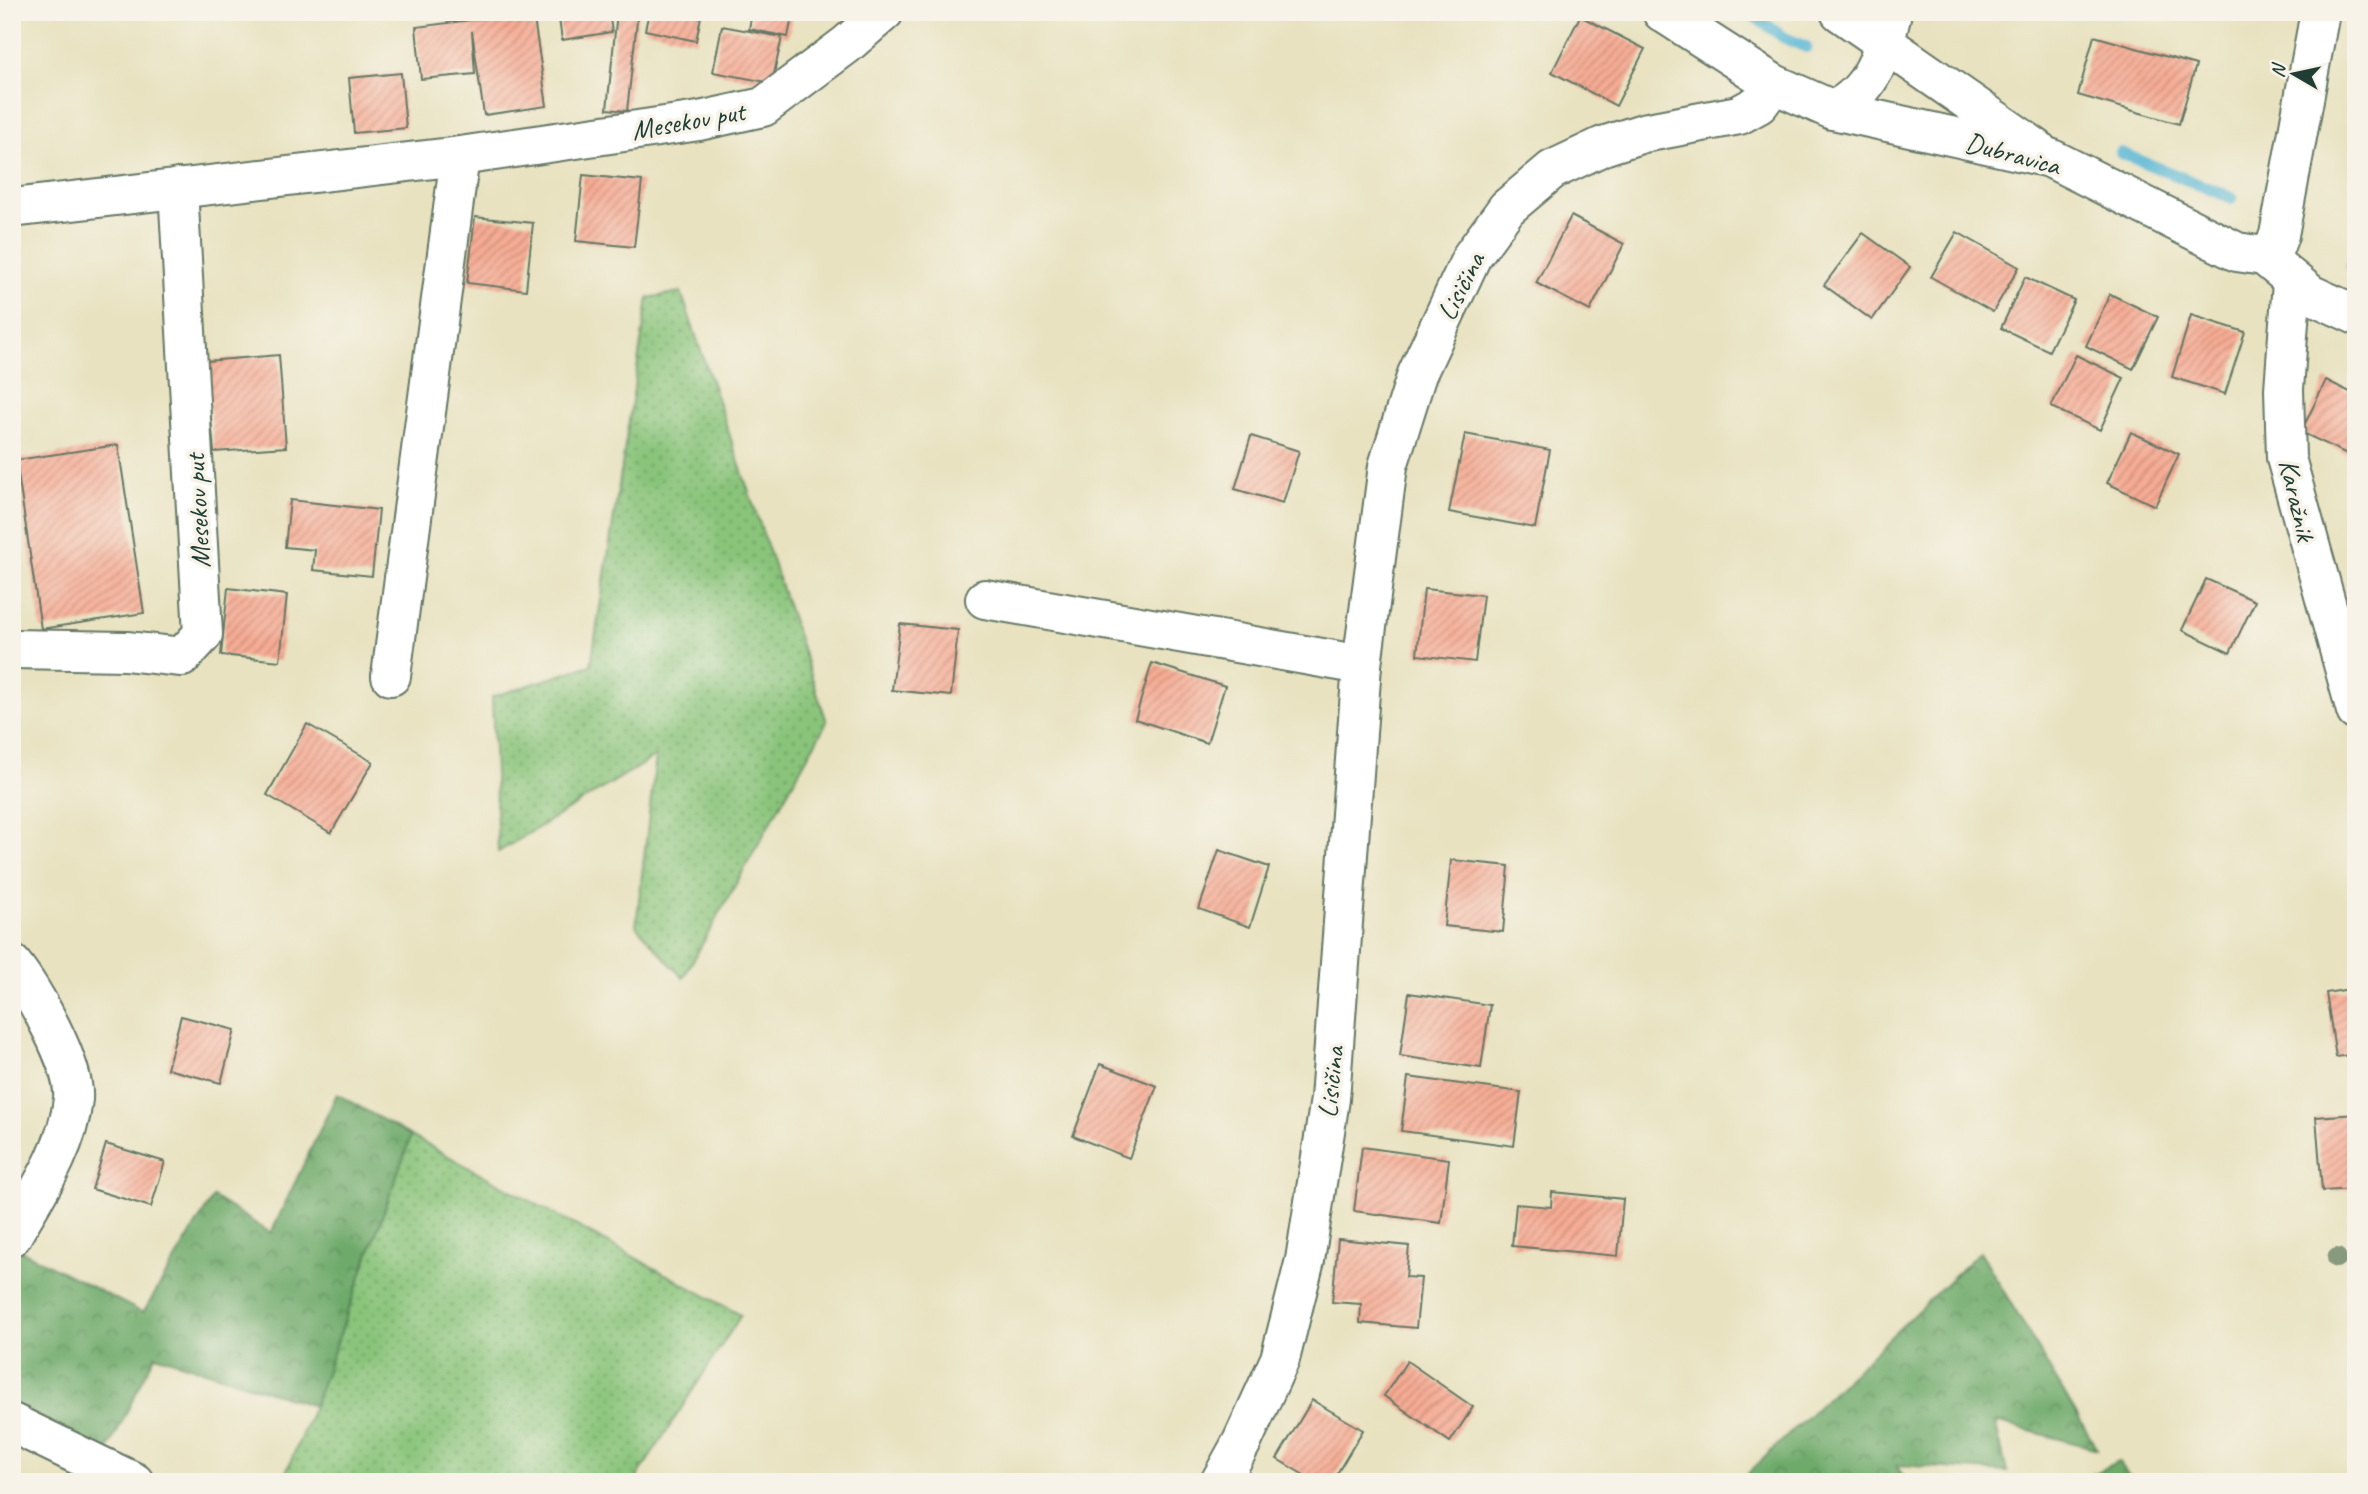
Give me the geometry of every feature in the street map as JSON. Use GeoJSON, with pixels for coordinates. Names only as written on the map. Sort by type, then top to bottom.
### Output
{"type":"FeatureCollection","features":[{"type":"Feature","properties":{"kind":"street","name":"Mesekov put"},"geometry":{"type":"LineString","coordinates":[[12,208],[460,156],[699,121],[763,107],[884,12]]}},
{"type":"Feature","properties":{"kind":"street","name":"Dubravica"},"geometry":{"type":"LineString","coordinates":[[1662,12],[1774,84],[1833,110],[2050,158],[2237,252],[2264,256]]}},
{"type":"Feature","properties":{"kind":"street"},"geometry":{"type":"LineString","coordinates":[[1840,12],[1889,28],[2050,158]]}},
{"type":"Feature","properties":{"kind":"street"},"geometry":{"type":"LineString","coordinates":[[2320,12],[2279,235],[2273,251],[2264,256],[2292,282],[2356,315]]}},
{"type":"Feature","properties":{"kind":"street"},"geometry":{"type":"LineString","coordinates":[[1833,110],[1850,102],[1863,88],[1889,28]]}},
{"type":"Feature","properties":{"kind":"street","name":"Lisičina"},"geometry":{"type":"LineString","coordinates":[[1220,1482],[1242,1442],[1280,1359],[1305,1260],[1330,1099],[1362,665],[1388,466],[1418,374],[1472,256],[1507,208],[1552,170],[1604,146],[1643,133],[1740,115],[1759,104],[1774,84]]}},
{"type":"Feature","properties":{"kind":"street"},"geometry":{"type":"LineString","coordinates":[[391,676],[460,156]]}},
{"type":"Feature","properties":{"kind":"street","name":"Mesekov put"},"geometry":{"type":"LineString","coordinates":[[12,649],[126,651],[183,657],[203,634],[178,188]]}},
{"type":"Feature","properties":{"kind":"street","name":"Karažnik"},"geometry":{"type":"LineString","coordinates":[[2292,282],[2284,389],[2286,458],[2356,711]]}},
{"type":"Feature","properties":{"kind":"street"},"geometry":{"type":"LineString","coordinates":[[985,599],[1362,665]]}},
{"type":"Feature","properties":{"kind":"street"},"geometry":{"type":"LineString","coordinates":[[12,1236],[57,1158],[74,1098],[62,1055],[19,981]]}},
{"type":"Feature","properties":{"kind":"street"},"geometry":{"type":"LineString","coordinates":[[12,1423],[134,1482]]}},
{"type":"Feature","properties":{"kind":"green space"},"geometry":{"type":"Polygon","coordinates":[[[681,292],[827,722],[683,978],[636,926],[656,756],[498,852],[492,697],[591,665],[648,298],[681,292]]]}},
{"type":"Feature","properties":{"kind":"green space"},"geometry":{"type":"Polygon","coordinates":[[[337,1094],[411,1136],[314,1406],[155,1355],[103,1460],[12,1426],[14,1247],[143,1313],[213,1197],[271,1233],[337,1094]]]}},
{"type":"Feature","properties":{"kind":"green space"},"geometry":{"type":"Polygon","coordinates":[[[411,1136],[741,1315],[634,1482],[282,1482],[314,1406],[411,1136]]]}},
{"type":"Feature","properties":{"kind":"green space"},"geometry":{"type":"Polygon","coordinates":[[[1980,1251],[2097,1449],[1995,1422],[2007,1472],[1896,1465],[1907,1482],[1739,1482],[1980,1251]]]}},
{"type":"Feature","properties":{"kind":"green space"},"geometry":{"type":"Polygon","coordinates":[[[2118,1461],[2133,1482],[2077,1482],[2118,1461]]]}},
{"type":"Feature","properties":{"kind":"building"},"geometry":{"type":"Polygon","coordinates":[[[533,12],[547,106],[484,115],[472,31],[475,74],[421,79],[416,27],[533,12]]]}},
{"type":"Feature","properties":{"kind":"building"},"geometry":{"type":"Polygon","coordinates":[[[558,12],[609,12],[612,32],[562,40],[558,12]]]}},
{"type":"Feature","properties":{"kind":"building"},"geometry":{"type":"Polygon","coordinates":[[[617,12],[638,12],[627,111],[607,109],[617,12]]]}},
{"type":"Feature","properties":{"kind":"building"},"geometry":{"type":"Polygon","coordinates":[[[649,12],[702,12],[696,41],[645,30],[649,12]]]}},
{"type":"Feature","properties":{"kind":"building"},"geometry":{"type":"Polygon","coordinates":[[[752,12],[793,12],[788,37],[749,29],[752,12]]]}},
{"type":"Feature","properties":{"kind":"building"},"geometry":{"type":"Polygon","coordinates":[[[1580,16],[1645,49],[1616,106],[1552,72],[1580,16]]]}},
{"type":"Feature","properties":{"kind":"building"},"geometry":{"type":"Polygon","coordinates":[[[722,26],[782,37],[772,83],[713,72],[722,26]]]}},
{"type":"Feature","properties":{"kind":"building"},"geometry":{"type":"Polygon","coordinates":[[[2094,36],[2196,65],[2179,124],[2078,95],[2094,36]]]}},
{"type":"Feature","properties":{"kind":"building"},"geometry":{"type":"Polygon","coordinates":[[[401,73],[406,128],[354,133],[349,78],[401,73]]]}},
{"type":"Feature","properties":{"kind":"building"},"geometry":{"type":"Polygon","coordinates":[[[583,175],[642,181],[634,247],[576,241],[583,175]]]}},
{"type":"Feature","properties":{"kind":"building"},"geometry":{"type":"Polygon","coordinates":[[[1571,216],[1624,244],[1590,311],[1536,283],[1571,216]]]}},
{"type":"Feature","properties":{"kind":"building"},"geometry":{"type":"Polygon","coordinates":[[[475,217],[533,223],[526,290],[467,283],[475,217]]]}},
{"type":"Feature","properties":{"kind":"building"},"geometry":{"type":"Polygon","coordinates":[[[1957,232],[2019,267],[1993,312],[1931,277],[1957,232]]]}},
{"type":"Feature","properties":{"kind":"building"},"geometry":{"type":"Polygon","coordinates":[[[1863,233],[1910,267],[1872,320],[1824,285],[1863,233]]]}},
{"type":"Feature","properties":{"kind":"building"},"geometry":{"type":"Polygon","coordinates":[[[2025,277],[2074,300],[2049,351],[2001,328],[2025,277]]]}},
{"type":"Feature","properties":{"kind":"building"},"geometry":{"type":"Polygon","coordinates":[[[2110,294],[2158,317],[2133,369],[2086,346],[2110,294]]]}},
{"type":"Feature","properties":{"kind":"building"},"geometry":{"type":"Polygon","coordinates":[[[2191,315],[2245,332],[2225,394],[2172,377],[2191,315]]]}},
{"type":"Feature","properties":{"kind":"building"},"geometry":{"type":"Polygon","coordinates":[[[279,355],[286,447],[214,452],[206,361],[279,355]]]}},
{"type":"Feature","properties":{"kind":"building"},"geometry":{"type":"Polygon","coordinates":[[[2076,355],[2124,378],[2100,430],[2051,407],[2076,355]]]}},
{"type":"Feature","properties":{"kind":"building"},"geometry":{"type":"Polygon","coordinates":[[[2326,380],[2356,395],[2356,441],[2349,455],[2301,432],[2326,380]]]}},
{"type":"Feature","properties":{"kind":"building"},"geometry":{"type":"Polygon","coordinates":[[[2131,432],[2179,454],[2155,506],[2107,483],[2131,432]]]}},
{"type":"Feature","properties":{"kind":"building"},"geometry":{"type":"Polygon","coordinates":[[[1465,434],[1550,450],[1535,528],[1449,512],[1465,434]]]}},
{"type":"Feature","properties":{"kind":"building"},"geometry":{"type":"Polygon","coordinates":[[[1251,436],[1299,451],[1283,503],[1235,489],[1251,436]]]}},
{"type":"Feature","properties":{"kind":"building"},"geometry":{"type":"Polygon","coordinates":[[[118,445],[144,613],[41,629],[16,460],[118,445]]]}},
{"type":"Feature","properties":{"kind":"building"},"geometry":{"type":"Polygon","coordinates":[[[290,500],[379,510],[372,576],[313,570],[315,550],[285,547],[290,500]]]}},
{"type":"Feature","properties":{"kind":"building"},"geometry":{"type":"Polygon","coordinates":[[[2206,579],[2255,601],[2230,653],[2182,630],[2206,579]]]}},
{"type":"Feature","properties":{"kind":"building"},"geometry":{"type":"Polygon","coordinates":[[[228,588],[287,595],[280,661],[221,655],[228,588]]]}},
{"type":"Feature","properties":{"kind":"building"},"geometry":{"type":"Polygon","coordinates":[[[1424,589],[1483,595],[1475,662],[1417,655],[1424,589]]]}},
{"type":"Feature","properties":{"kind":"building"},"geometry":{"type":"Polygon","coordinates":[[[900,624],[958,630],[951,696],[892,690],[900,624]]]}},
{"type":"Feature","properties":{"kind":"building"},"geometry":{"type":"Polygon","coordinates":[[[1152,663],[1225,686],[1207,743],[1135,719],[1152,663]]]}},
{"type":"Feature","properties":{"kind":"building"},"geometry":{"type":"Polygon","coordinates":[[[307,724],[373,762],[331,833],[267,795],[307,724]]]}},
{"type":"Feature","properties":{"kind":"building"},"geometry":{"type":"Polygon","coordinates":[[[1219,850],[1269,867],[1250,927],[1199,909],[1219,850]]]}},
{"type":"Feature","properties":{"kind":"building"},"geometry":{"type":"Polygon","coordinates":[[[1451,860],[1509,866],[1503,932],[1444,926],[1451,860]]]}},
{"type":"Feature","properties":{"kind":"building"},"geometry":{"type":"Polygon","coordinates":[[[2356,988],[2356,1054],[2336,1057],[2326,993],[2356,988]]]}},
{"type":"Feature","properties":{"kind":"building"},"geometry":{"type":"Polygon","coordinates":[[[1409,993],[1490,1005],[1481,1068],[1400,1056],[1409,993]]]}},
{"type":"Feature","properties":{"kind":"building"},"geometry":{"type":"Polygon","coordinates":[[[181,1016],[235,1030],[221,1083],[167,1069],[181,1016]]]}},
{"type":"Feature","properties":{"kind":"building"},"geometry":{"type":"Polygon","coordinates":[[[1100,1064],[1157,1086],[1129,1158],[1073,1136],[1100,1064]]]}},
{"type":"Feature","properties":{"kind":"building"},"geometry":{"type":"Polygon","coordinates":[[[1408,1077],[1521,1092],[1514,1146],[1401,1131],[1408,1077]]]}},
{"type":"Feature","properties":{"kind":"building"},"geometry":{"type":"Polygon","coordinates":[[[2356,1114],[2356,1189],[2322,1191],[2316,1117],[2356,1114]]]}},
{"type":"Feature","properties":{"kind":"building"},"geometry":{"type":"Polygon","coordinates":[[[106,1144],[165,1162],[151,1207],[92,1189],[106,1144]]]}},
{"type":"Feature","properties":{"kind":"building"},"geometry":{"type":"Polygon","coordinates":[[[1362,1147],[1449,1159],[1441,1223],[1354,1211],[1362,1147]]]}},
{"type":"Feature","properties":{"kind":"building"},"geometry":{"type":"Polygon","coordinates":[[[1552,1192],[1623,1199],[1618,1256],[1512,1246],[1516,1204],[1551,1207],[1552,1192]]]}},
{"type":"Feature","properties":{"kind":"building"},"geometry":{"type":"Polygon","coordinates":[[[1338,1239],[1409,1246],[1406,1277],[1421,1278],[1416,1328],[1360,1323],[1361,1304],[1332,1302],[1338,1239]]]}},
{"type":"Feature","properties":{"kind":"building"},"geometry":{"type":"Polygon","coordinates":[[[1407,1361],[1473,1407],[1450,1442],[1384,1396],[1407,1361]]]}},
{"type":"Feature","properties":{"kind":"building"},"geometry":{"type":"Polygon","coordinates":[[[1312,1400],[1363,1430],[1332,1482],[1316,1482],[1277,1459],[1312,1400]]]}},
{"type":"Feature","properties":{"kind":"waterway","name":"Dubravica"},"geometry":{"type":"LineString","coordinates":[[1749,12],[1783,37],[1806,47]]}},
{"type":"Feature","properties":{"kind":"waterway","name":"Dubravica"},"geometry":{"type":"LineString","coordinates":[[2121,153],[2232,198]]}},
{"type":"Feature","properties":{"kind":"waterway","name":"Dubravica"},"geometry":{"type":"LineString","coordinates":[[2351,266],[2356,269]]}}]}
